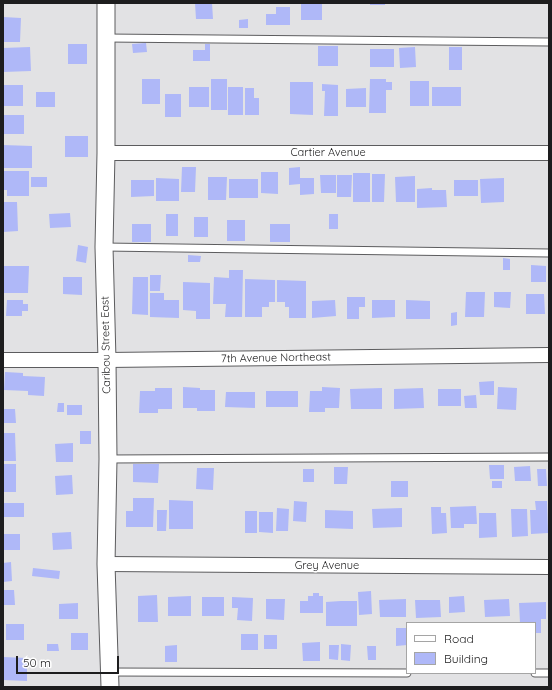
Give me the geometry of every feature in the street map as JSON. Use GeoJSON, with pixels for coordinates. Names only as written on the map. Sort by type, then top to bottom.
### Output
{"type":"FeatureCollection","features":[{"type":"Feature","properties":{"kind":"street","name":"Caribou Street East"},"geometry":{"type":"LineString","coordinates":[[106,3],[106,153],[104,247],[108,459],[106,564],[110,680]]}},
{"type":"Feature","properties":{"kind":"street","name":"Cartier Avenue"},"geometry":{"type":"LineString","coordinates":[[106,153],[549,153]]}},
{"type":"Feature","properties":{"kind":"street","name":"7th Avenue Northeast"},"geometry":{"type":"LineString","coordinates":[[3,360],[549,355]]}},
{"type":"Feature","properties":{"kind":"street","name":"Grey Avenue"},"geometry":{"type":"LineString","coordinates":[[106,564],[549,568]]}},
{"type":"Feature","properties":{"kind":"lane"},"geometry":{"type":"LineString","coordinates":[[106,38],[549,42]]}},
{"type":"Feature","properties":{"kind":"lane"},"geometry":{"type":"LineString","coordinates":[[104,247],[549,253]]}},
{"type":"Feature","properties":{"kind":"lane"},"geometry":{"type":"LineString","coordinates":[[108,459],[549,457]]}},
{"type":"Feature","properties":{"kind":"lane"},"geometry":{"type":"LineString","coordinates":[[110,680],[406,673]]}},
{"type":"Feature","properties":{"kind":"lane"},"geometry":{"type":"LineString","coordinates":[[536,673],[549,673]]}},
{"type":"Feature","properties":{"kind":"building"},"geometry":{"type":"Polygon","coordinates":[[[195,3],[212,3],[213,19],[196,19],[195,3]]]}},
{"type":"Feature","properties":{"kind":"building"},"geometry":{"type":"Polygon","coordinates":[[[301,3],[322,3],[322,20],[301,20],[301,3]]]}},
{"type":"Feature","properties":{"kind":"building"},"geometry":{"type":"Polygon","coordinates":[[[370,3],[385,3],[385,5],[370,5],[370,3]]]}},
{"type":"Feature","properties":{"kind":"building"},"geometry":{"type":"Polygon","coordinates":[[[276,7],[290,7],[290,25],[266,25],[266,14],[276,14],[276,7]]]}},
{"type":"Feature","properties":{"kind":"building"},"geometry":{"type":"Polygon","coordinates":[[[3,17],[21,18],[20,42],[3,42],[3,17]]]}},
{"type":"Feature","properties":{"kind":"building"},"geometry":{"type":"Polygon","coordinates":[[[248,19],[248,28],[239,28],[239,20],[248,19]]]}},
{"type":"Feature","properties":{"kind":"building"},"geometry":{"type":"Polygon","coordinates":[[[146,43],[147,52],[133,53],[132,44],[146,43]]]}},
{"type":"Feature","properties":{"kind":"building"},"geometry":{"type":"Polygon","coordinates":[[[68,44],[87,44],[87,64],[68,64],[68,44]]]}},
{"type":"Feature","properties":{"kind":"building"},"geometry":{"type":"Polygon","coordinates":[[[205,44],[210,44],[210,61],[193,61],[193,50],[205,50],[205,44]]]}},
{"type":"Feature","properties":{"kind":"building"},"geometry":{"type":"Polygon","coordinates":[[[318,46],[338,46],[338,66],[318,66],[318,46]]]}},
{"type":"Feature","properties":{"kind":"building"},"geometry":{"type":"Polygon","coordinates":[[[30,47],[31,71],[3,72],[3,48],[30,47]]]}},
{"type":"Feature","properties":{"kind":"building"},"geometry":{"type":"Polygon","coordinates":[[[415,47],[416,67],[400,68],[399,48],[415,47]]]}},
{"type":"Feature","properties":{"kind":"building"},"geometry":{"type":"Polygon","coordinates":[[[449,47],[462,47],[462,70],[449,70],[449,47]]]}},
{"type":"Feature","properties":{"kind":"building"},"geometry":{"type":"Polygon","coordinates":[[[370,49],[394,49],[394,67],[370,67],[370,49]]]}},
{"type":"Feature","properties":{"kind":"building"},"geometry":{"type":"Polygon","coordinates":[[[142,79],[160,79],[160,104],[142,104],[142,79]]]}},
{"type":"Feature","properties":{"kind":"building"},"geometry":{"type":"Polygon","coordinates":[[[211,79],[227,79],[227,110],[211,110],[211,79]]]}},
{"type":"Feature","properties":{"kind":"building"},"geometry":{"type":"Polygon","coordinates":[[[370,79],[386,79],[386,82],[392,82],[392,90],[386,90],[386,113],[369,113],[370,79]]]}},
{"type":"Feature","properties":{"kind":"building"},"geometry":{"type":"Polygon","coordinates":[[[410,81],[429,81],[429,106],[410,106],[410,81]]]}},
{"type":"Feature","properties":{"kind":"building"},"geometry":{"type":"Polygon","coordinates":[[[290,82],[313,82],[313,115],[290,114],[290,82]]]}},
{"type":"Feature","properties":{"kind":"building"},"geometry":{"type":"Polygon","coordinates":[[[322,84],[338,85],[338,116],[324,116],[325,91],[322,91],[322,84]]]}},
{"type":"Feature","properties":{"kind":"building"},"geometry":{"type":"Polygon","coordinates":[[[3,85],[23,85],[23,106],[3,106],[3,85]]]}},
{"type":"Feature","properties":{"kind":"building"},"geometry":{"type":"Polygon","coordinates":[[[189,87],[209,87],[209,107],[189,107],[189,87]]]}},
{"type":"Feature","properties":{"kind":"building"},"geometry":{"type":"Polygon","coordinates":[[[228,87],[243,87],[243,115],[228,115],[228,87]]]}},
{"type":"Feature","properties":{"kind":"building"},"geometry":{"type":"Polygon","coordinates":[[[432,87],[461,87],[461,106],[432,106],[432,87]]]}},
{"type":"Feature","properties":{"kind":"building"},"geometry":{"type":"Polygon","coordinates":[[[245,88],[254,88],[254,98],[259,98],[259,115],[245,115],[245,88]]]}},
{"type":"Feature","properties":{"kind":"building"},"geometry":{"type":"Polygon","coordinates":[[[366,88],[366,107],[346,107],[346,89],[366,88]]]}},
{"type":"Feature","properties":{"kind":"building"},"geometry":{"type":"Polygon","coordinates":[[[36,92],[55,92],[55,107],[36,107],[36,92]]]}},
{"type":"Feature","properties":{"kind":"building"},"geometry":{"type":"Polygon","coordinates":[[[165,94],[181,94],[181,117],[165,117],[165,94]]]}},
{"type":"Feature","properties":{"kind":"building"},"geometry":{"type":"Polygon","coordinates":[[[3,115],[24,115],[24,134],[3,134],[3,115]]]}},
{"type":"Feature","properties":{"kind":"building"},"geometry":{"type":"Polygon","coordinates":[[[65,136],[88,136],[88,157],[65,157],[65,136]]]}},
{"type":"Feature","properties":{"kind":"building"},"geometry":{"type":"Polygon","coordinates":[[[3,145],[32,146],[32,168],[3,168],[3,145]]]}},
{"type":"Feature","properties":{"kind":"building"},"geometry":{"type":"Polygon","coordinates":[[[182,167],[196,167],[195,192],[181,192],[182,167]]]}},
{"type":"Feature","properties":{"kind":"building"},"geometry":{"type":"Polygon","coordinates":[[[300,167],[300,178],[314,178],[314,194],[300,195],[300,184],[289,185],[289,168],[300,167]]]}},
{"type":"Feature","properties":{"kind":"building"},"geometry":{"type":"Polygon","coordinates":[[[3,171],[29,171],[29,196],[7,196],[7,190],[3,190],[3,171]]]}},
{"type":"Feature","properties":{"kind":"building"},"geometry":{"type":"Polygon","coordinates":[[[261,172],[278,172],[278,194],[261,193],[261,172]]]}},
{"type":"Feature","properties":{"kind":"building"},"geometry":{"type":"Polygon","coordinates":[[[353,173],[370,173],[370,202],[353,202],[353,173]]]}},
{"type":"Feature","properties":{"kind":"building"},"geometry":{"type":"Polygon","coordinates":[[[372,174],[385,174],[384,202],[372,202],[372,174]]]}},
{"type":"Feature","properties":{"kind":"building"},"geometry":{"type":"Polygon","coordinates":[[[320,175],[336,175],[336,193],[321,193],[320,175]]]}},
{"type":"Feature","properties":{"kind":"building"},"geometry":{"type":"Polygon","coordinates":[[[337,175],[352,175],[351,197],[337,197],[337,175]]]}},
{"type":"Feature","properties":{"kind":"building"},"geometry":{"type":"Polygon","coordinates":[[[415,176],[415,202],[396,202],[395,177],[415,176]]]}},
{"type":"Feature","properties":{"kind":"building"},"geometry":{"type":"Polygon","coordinates":[[[31,177],[47,177],[47,187],[31,187],[31,177]]]}},
{"type":"Feature","properties":{"kind":"building"},"geometry":{"type":"Polygon","coordinates":[[[208,177],[227,177],[226,200],[208,200],[208,177]]]}},
{"type":"Feature","properties":{"kind":"building"},"geometry":{"type":"Polygon","coordinates":[[[156,178],[179,179],[179,201],[156,201],[156,178]]]}},
{"type":"Feature","properties":{"kind":"building"},"geometry":{"type":"Polygon","coordinates":[[[504,178],[504,202],[481,203],[480,179],[504,178]]]}},
{"type":"Feature","properties":{"kind":"building"},"geometry":{"type":"Polygon","coordinates":[[[229,179],[258,179],[258,198],[229,198],[229,179]]]}},
{"type":"Feature","properties":{"kind":"building"},"geometry":{"type":"Polygon","coordinates":[[[131,180],[154,180],[154,196],[131,197],[131,180]]]}},
{"type":"Feature","properties":{"kind":"building"},"geometry":{"type":"Polygon","coordinates":[[[454,180],[478,180],[478,196],[454,196],[454,180]]]}},
{"type":"Feature","properties":{"kind":"building"},"geometry":{"type":"Polygon","coordinates":[[[432,188],[432,190],[446,190],[447,207],[417,208],[417,189],[432,188]]]}},
{"type":"Feature","properties":{"kind":"building"},"geometry":{"type":"Polygon","coordinates":[[[3,202],[17,202],[18,231],[3,232],[3,202]]]}},
{"type":"Feature","properties":{"kind":"building"},"geometry":{"type":"Polygon","coordinates":[[[70,213],[71,227],[50,228],[49,214],[70,213]]]}},
{"type":"Feature","properties":{"kind":"building"},"geometry":{"type":"Polygon","coordinates":[[[166,214],[178,214],[178,236],[166,236],[166,214]]]}},
{"type":"Feature","properties":{"kind":"building"},"geometry":{"type":"Polygon","coordinates":[[[329,214],[338,214],[338,229],[329,229],[329,214]]]}},
{"type":"Feature","properties":{"kind":"building"},"geometry":{"type":"Polygon","coordinates":[[[194,217],[208,217],[208,237],[194,237],[194,217]]]}},
{"type":"Feature","properties":{"kind":"building"},"geometry":{"type":"Polygon","coordinates":[[[227,220],[245,220],[245,241],[227,241],[227,220]]]}},
{"type":"Feature","properties":{"kind":"building"},"geometry":{"type":"Polygon","coordinates":[[[132,224],[151,224],[151,242],[132,242],[132,224]]]}},
{"type":"Feature","properties":{"kind":"building"},"geometry":{"type":"Polygon","coordinates":[[[270,224],[290,224],[290,242],[270,242],[270,224]]]}},
{"type":"Feature","properties":{"kind":"building"},"geometry":{"type":"Polygon","coordinates":[[[78,245],[88,247],[86,263],[76,261],[78,245]]]}},
{"type":"Feature","properties":{"kind":"building"},"geometry":{"type":"Polygon","coordinates":[[[188,255],[201,256],[200,262],[188,262],[188,255]]]}},
{"type":"Feature","properties":{"kind":"building"},"geometry":{"type":"Polygon","coordinates":[[[503,258],[510,259],[510,270],[503,270],[503,258]]]}},
{"type":"Feature","properties":{"kind":"building"},"geometry":{"type":"Polygon","coordinates":[[[531,265],[546,266],[546,282],[531,282],[531,265]]]}},
{"type":"Feature","properties":{"kind":"building"},"geometry":{"type":"Polygon","coordinates":[[[3,266],[29,266],[28,293],[3,293],[3,266]]]}},
{"type":"Feature","properties":{"kind":"building"},"geometry":{"type":"Polygon","coordinates":[[[229,270],[243,270],[242,317],[225,317],[226,304],[213,304],[214,277],[229,278],[229,270]]]}},
{"type":"Feature","properties":{"kind":"building"},"geometry":{"type":"Polygon","coordinates":[[[150,275],[161,275],[160,291],[150,291],[150,275]]]}},
{"type":"Feature","properties":{"kind":"building"},"geometry":{"type":"Polygon","coordinates":[[[63,277],[82,277],[82,295],[63,294],[63,277]]]}},
{"type":"Feature","properties":{"kind":"building"},"geometry":{"type":"Polygon","coordinates":[[[133,277],[148,277],[148,315],[132,314],[133,277]]]}},
{"type":"Feature","properties":{"kind":"building"},"geometry":{"type":"Polygon","coordinates":[[[245,279],[275,280],[275,302],[269,302],[269,307],[262,307],[262,317],[245,317],[245,279]]]}},
{"type":"Feature","properties":{"kind":"building"},"geometry":{"type":"Polygon","coordinates":[[[277,280],[306,281],[306,318],[289,318],[289,307],[285,307],[285,302],[277,302],[277,280]]]}},
{"type":"Feature","properties":{"kind":"building"},"geometry":{"type":"Polygon","coordinates":[[[183,282],[210,283],[210,319],[196,319],[196,311],[183,310],[183,282]]]}},
{"type":"Feature","properties":{"kind":"building"},"geometry":{"type":"Polygon","coordinates":[[[466,292],[485,292],[484,317],[465,317],[466,292]]]}},
{"type":"Feature","properties":{"kind":"building"},"geometry":{"type":"Polygon","coordinates":[[[494,292],[511,292],[510,308],[494,307],[494,292]]]}},
{"type":"Feature","properties":{"kind":"building"},"geometry":{"type":"Polygon","coordinates":[[[150,293],[164,293],[164,300],[179,300],[179,318],[150,317],[150,293]]]}},
{"type":"Feature","properties":{"kind":"building"},"geometry":{"type":"Polygon","coordinates":[[[526,294],[544,294],[545,314],[526,314],[526,294]]]}},
{"type":"Feature","properties":{"kind":"building"},"geometry":{"type":"Polygon","coordinates":[[[347,297],[365,297],[365,307],[359,307],[359,319],[347,319],[347,297]]]}},
{"type":"Feature","properties":{"kind":"building"},"geometry":{"type":"Polygon","coordinates":[[[7,300],[23,300],[23,304],[28,304],[28,311],[22,311],[22,316],[6,316],[7,300]]]}},
{"type":"Feature","properties":{"kind":"building"},"geometry":{"type":"Polygon","coordinates":[[[335,300],[336,316],[312,318],[312,301],[335,300]]]}},
{"type":"Feature","properties":{"kind":"building"},"geometry":{"type":"Polygon","coordinates":[[[372,300],[395,300],[395,317],[372,318],[372,300]]]}},
{"type":"Feature","properties":{"kind":"building"},"geometry":{"type":"Polygon","coordinates":[[[406,300],[430,301],[430,319],[406,319],[406,300]]]}},
{"type":"Feature","properties":{"kind":"building"},"geometry":{"type":"Polygon","coordinates":[[[457,312],[457,325],[451,326],[451,313],[457,312]]]}},
{"type":"Feature","properties":{"kind":"building"},"geometry":{"type":"Polygon","coordinates":[[[5,372],[23,373],[23,376],[45,377],[44,396],[28,395],[28,391],[4,390],[5,372]]]}},
{"type":"Feature","properties":{"kind":"building"},"geometry":{"type":"Polygon","coordinates":[[[494,381],[494,395],[480,395],[479,382],[494,381]]]}},
{"type":"Feature","properties":{"kind":"building"},"geometry":{"type":"Polygon","coordinates":[[[183,387],[200,388],[200,390],[215,390],[215,411],[197,411],[197,408],[183,408],[183,387]]]}},
{"type":"Feature","properties":{"kind":"building"},"geometry":{"type":"Polygon","coordinates":[[[322,387],[340,388],[339,408],[325,408],[325,412],[309,412],[310,391],[322,391],[322,387]]]}},
{"type":"Feature","properties":{"kind":"building"},"geometry":{"type":"Polygon","coordinates":[[[498,387],[517,388],[516,410],[497,409],[498,387]]]}},
{"type":"Feature","properties":{"kind":"building"},"geometry":{"type":"Polygon","coordinates":[[[155,388],[172,388],[172,409],[158,409],[158,413],[139,413],[140,391],[155,391],[155,388]]]}},
{"type":"Feature","properties":{"kind":"building"},"geometry":{"type":"Polygon","coordinates":[[[382,388],[382,409],[351,409],[350,389],[382,388]]]}},
{"type":"Feature","properties":{"kind":"building"},"geometry":{"type":"Polygon","coordinates":[[[423,388],[424,408],[394,409],[394,389],[423,388]]]}},
{"type":"Feature","properties":{"kind":"building"},"geometry":{"type":"Polygon","coordinates":[[[438,389],[461,389],[461,406],[438,406],[438,389]]]}},
{"type":"Feature","properties":{"kind":"building"},"geometry":{"type":"Polygon","coordinates":[[[266,391],[298,391],[298,407],[266,407],[266,391]]]}},
{"type":"Feature","properties":{"kind":"building"},"geometry":{"type":"Polygon","coordinates":[[[226,392],[255,392],[255,408],[225,407],[226,392]]]}},
{"type":"Feature","properties":{"kind":"building"},"geometry":{"type":"Polygon","coordinates":[[[476,395],[477,408],[465,408],[464,396],[476,395]]]}},
{"type":"Feature","properties":{"kind":"building"},"geometry":{"type":"Polygon","coordinates":[[[58,403],[64,403],[64,412],[57,412],[58,403]]]}},
{"type":"Feature","properties":{"kind":"building"},"geometry":{"type":"Polygon","coordinates":[[[67,405],[82,405],[82,415],[67,415],[67,405]]]}},
{"type":"Feature","properties":{"kind":"building"},"geometry":{"type":"Polygon","coordinates":[[[3,409],[15,409],[16,423],[3,423],[3,409]]]}},
{"type":"Feature","properties":{"kind":"building"},"geometry":{"type":"Polygon","coordinates":[[[80,431],[91,431],[91,444],[80,444],[80,431]]]}},
{"type":"Feature","properties":{"kind":"building"},"geometry":{"type":"Polygon","coordinates":[[[3,433],[15,433],[16,461],[3,461],[3,433]]]}},
{"type":"Feature","properties":{"kind":"building"},"geometry":{"type":"Polygon","coordinates":[[[73,443],[73,462],[56,462],[55,444],[73,443]]]}},
{"type":"Feature","properties":{"kind":"building"},"geometry":{"type":"Polygon","coordinates":[[[3,464],[16,464],[16,492],[3,492],[3,464]]]}},
{"type":"Feature","properties":{"kind":"building"},"geometry":{"type":"Polygon","coordinates":[[[133,464],[159,464],[158,483],[133,482],[133,464]]]}},
{"type":"Feature","properties":{"kind":"building"},"geometry":{"type":"Polygon","coordinates":[[[489,465],[504,465],[504,479],[490,479],[489,465]]]}},
{"type":"Feature","properties":{"kind":"building"},"geometry":{"type":"Polygon","coordinates":[[[530,466],[531,481],[515,481],[514,467],[530,466]]]}},
{"type":"Feature","properties":{"kind":"building"},"geometry":{"type":"Polygon","coordinates":[[[334,467],[348,467],[347,484],[334,484],[334,467]]]}},
{"type":"Feature","properties":{"kind":"building"},"geometry":{"type":"Polygon","coordinates":[[[197,468],[214,468],[213,490],[196,489],[197,468]]]}},
{"type":"Feature","properties":{"kind":"building"},"geometry":{"type":"Polygon","coordinates":[[[303,469],[314,469],[314,482],[303,482],[303,469]]]}},
{"type":"Feature","properties":{"kind":"building"},"geometry":{"type":"Polygon","coordinates":[[[537,469],[546,469],[547,486],[538,486],[537,469]]]}},
{"type":"Feature","properties":{"kind":"building"},"geometry":{"type":"Polygon","coordinates":[[[72,475],[73,494],[56,495],[55,476],[72,475]]]}},
{"type":"Feature","properties":{"kind":"building"},"geometry":{"type":"Polygon","coordinates":[[[391,481],[408,481],[408,497],[391,497],[391,481]]]}},
{"type":"Feature","properties":{"kind":"building"},"geometry":{"type":"Polygon","coordinates":[[[492,481],[502,481],[502,488],[492,488],[492,481]]]}},
{"type":"Feature","properties":{"kind":"building"},"geometry":{"type":"Polygon","coordinates":[[[133,498],[154,498],[153,527],[126,527],[126,511],[133,511],[133,498]]]}},
{"type":"Feature","properties":{"kind":"building"},"geometry":{"type":"Polygon","coordinates":[[[169,500],[193,501],[193,529],[169,529],[169,500]]]}},
{"type":"Feature","properties":{"kind":"building"},"geometry":{"type":"Polygon","coordinates":[[[294,501],[307,502],[306,522],[293,521],[294,501]]]}},
{"type":"Feature","properties":{"kind":"building"},"geometry":{"type":"Polygon","coordinates":[[[535,501],[547,501],[548,533],[531,534],[530,510],[536,510],[535,501]]]}},
{"type":"Feature","properties":{"kind":"building"},"geometry":{"type":"Polygon","coordinates":[[[3,503],[24,503],[24,517],[3,517],[3,503]]]}},
{"type":"Feature","properties":{"kind":"building"},"geometry":{"type":"Polygon","coordinates":[[[476,506],[477,524],[464,524],[464,528],[451,528],[450,507],[476,506]]]}},
{"type":"Feature","properties":{"kind":"building"},"geometry":{"type":"Polygon","coordinates":[[[431,507],[441,507],[441,513],[446,513],[447,533],[432,534],[431,507]]]}},
{"type":"Feature","properties":{"kind":"building"},"geometry":{"type":"Polygon","coordinates":[[[277,508],[289,509],[288,531],[276,531],[277,508]]]}},
{"type":"Feature","properties":{"kind":"building"},"geometry":{"type":"Polygon","coordinates":[[[402,508],[402,527],[373,528],[372,509],[402,508]]]}},
{"type":"Feature","properties":{"kind":"building"},"geometry":{"type":"Polygon","coordinates":[[[511,509],[527,509],[528,536],[512,537],[511,509]]]}},
{"type":"Feature","properties":{"kind":"building"},"geometry":{"type":"Polygon","coordinates":[[[157,510],[167,510],[166,531],[157,531],[157,510]]]}},
{"type":"Feature","properties":{"kind":"building"},"geometry":{"type":"Polygon","coordinates":[[[325,510],[353,511],[353,529],[325,528],[325,510]]]}},
{"type":"Feature","properties":{"kind":"building"},"geometry":{"type":"Polygon","coordinates":[[[245,511],[257,511],[257,533],[245,533],[245,511]]]}},
{"type":"Feature","properties":{"kind":"building"},"geometry":{"type":"Polygon","coordinates":[[[259,512],[273,512],[273,533],[259,532],[259,512]]]}},
{"type":"Feature","properties":{"kind":"building"},"geometry":{"type":"Polygon","coordinates":[[[479,513],[496,513],[497,537],[479,538],[479,513]]]}},
{"type":"Feature","properties":{"kind":"building"},"geometry":{"type":"Polygon","coordinates":[[[71,532],[72,549],[53,550],[52,533],[71,532]]]}},
{"type":"Feature","properties":{"kind":"building"},"geometry":{"type":"Polygon","coordinates":[[[3,534],[20,534],[20,550],[3,550],[3,534]]]}},
{"type":"Feature","properties":{"kind":"building"},"geometry":{"type":"Polygon","coordinates":[[[11,562],[12,581],[3,582],[3,563],[11,562]]]}},
{"type":"Feature","properties":{"kind":"building"},"geometry":{"type":"Polygon","coordinates":[[[33,568],[60,571],[59,579],[32,576],[33,568]]]}},
{"type":"Feature","properties":{"kind":"building"},"geometry":{"type":"Polygon","coordinates":[[[3,590],[14,590],[15,605],[3,605],[3,590]]]}},
{"type":"Feature","properties":{"kind":"building"},"geometry":{"type":"Polygon","coordinates":[[[371,591],[372,614],[359,615],[358,592],[371,591]]]}},
{"type":"Feature","properties":{"kind":"building"},"geometry":{"type":"Polygon","coordinates":[[[313,593],[319,593],[319,596],[323,596],[323,613],[300,613],[300,601],[308,601],[308,596],[313,596],[313,593]]]}},
{"type":"Feature","properties":{"kind":"building"},"geometry":{"type":"Polygon","coordinates":[[[157,595],[158,622],[138,622],[138,596],[157,595]]]}},
{"type":"Feature","properties":{"kind":"building"},"geometry":{"type":"Polygon","coordinates":[[[191,596],[191,616],[168,616],[168,597],[191,596]]]}},
{"type":"Feature","properties":{"kind":"building"},"geometry":{"type":"Polygon","coordinates":[[[464,596],[465,612],[449,613],[449,597],[464,596]]]}},
{"type":"Feature","properties":{"kind":"building"},"geometry":{"type":"Polygon","coordinates":[[[202,597],[224,597],[224,616],[202,616],[202,597]]]}},
{"type":"Feature","properties":{"kind":"building"},"geometry":{"type":"Polygon","coordinates":[[[232,597],[253,598],[252,621],[237,620],[238,608],[232,608],[232,597]]]}},
{"type":"Feature","properties":{"kind":"building"},"geometry":{"type":"Polygon","coordinates":[[[266,599],[285,599],[284,620],[266,619],[266,599]]]}},
{"type":"Feature","properties":{"kind":"building"},"geometry":{"type":"Polygon","coordinates":[[[406,599],[406,617],[380,617],[379,600],[406,599]]]}},
{"type":"Feature","properties":{"kind":"building"},"geometry":{"type":"Polygon","coordinates":[[[509,599],[510,616],[485,617],[484,600],[509,599]]]}},
{"type":"Feature","properties":{"kind":"building"},"geometry":{"type":"Polygon","coordinates":[[[415,600],[440,600],[441,617],[416,618],[415,600]]]}},
{"type":"Feature","properties":{"kind":"building"},"geometry":{"type":"Polygon","coordinates":[[[357,601],[357,626],[326,626],[326,602],[357,601]]]}},
{"type":"Feature","properties":{"kind":"building"},"geometry":{"type":"Polygon","coordinates":[[[546,602],[546,619],[541,619],[541,633],[536,633],[536,622],[520,622],[519,603],[546,602]]]}},
{"type":"Feature","properties":{"kind":"building"},"geometry":{"type":"Polygon","coordinates":[[[78,603],[78,619],[59,619],[59,604],[78,603]]]}},
{"type":"Feature","properties":{"kind":"building"},"geometry":{"type":"Polygon","coordinates":[[[6,624],[24,624],[24,640],[6,640],[6,624]]]}},
{"type":"Feature","properties":{"kind":"building"},"geometry":{"type":"Polygon","coordinates":[[[396,628],[406,628],[406,645],[396,646],[396,628]]]}},
{"type":"Feature","properties":{"kind":"building"},"geometry":{"type":"Polygon","coordinates":[[[71,633],[88,633],[88,650],[71,650],[71,633]]]}},
{"type":"Feature","properties":{"kind":"building"},"geometry":{"type":"Polygon","coordinates":[[[241,634],[258,634],[258,650],[241,650],[241,634]]]}},
{"type":"Feature","properties":{"kind":"building"},"geometry":{"type":"Polygon","coordinates":[[[264,635],[277,635],[277,649],[264,649],[264,635]]]}},
{"type":"Feature","properties":{"kind":"building"},"geometry":{"type":"Polygon","coordinates":[[[320,642],[320,661],[303,661],[302,643],[320,642]]]}},
{"type":"Feature","properties":{"kind":"building"},"geometry":{"type":"Polygon","coordinates":[[[47,644],[58,644],[59,651],[47,651],[47,644]]]}},
{"type":"Feature","properties":{"kind":"building"},"geometry":{"type":"Polygon","coordinates":[[[341,644],[351,645],[350,661],[341,660],[341,644]]]}},
{"type":"Feature","properties":{"kind":"building"},"geometry":{"type":"Polygon","coordinates":[[[177,645],[177,662],[165,662],[165,646],[177,645]]]}},
{"type":"Feature","properties":{"kind":"building"},"geometry":{"type":"Polygon","coordinates":[[[329,645],[339,645],[338,660],[329,659],[329,645]]]}},
{"type":"Feature","properties":{"kind":"building"},"geometry":{"type":"Polygon","coordinates":[[[367,646],[376,646],[376,660],[368,660],[367,646]]]}},
{"type":"Feature","properties":{"kind":"building"},"geometry":{"type":"Polygon","coordinates":[[[3,657],[27,658],[27,681],[3,680],[3,657]]]}}]}
